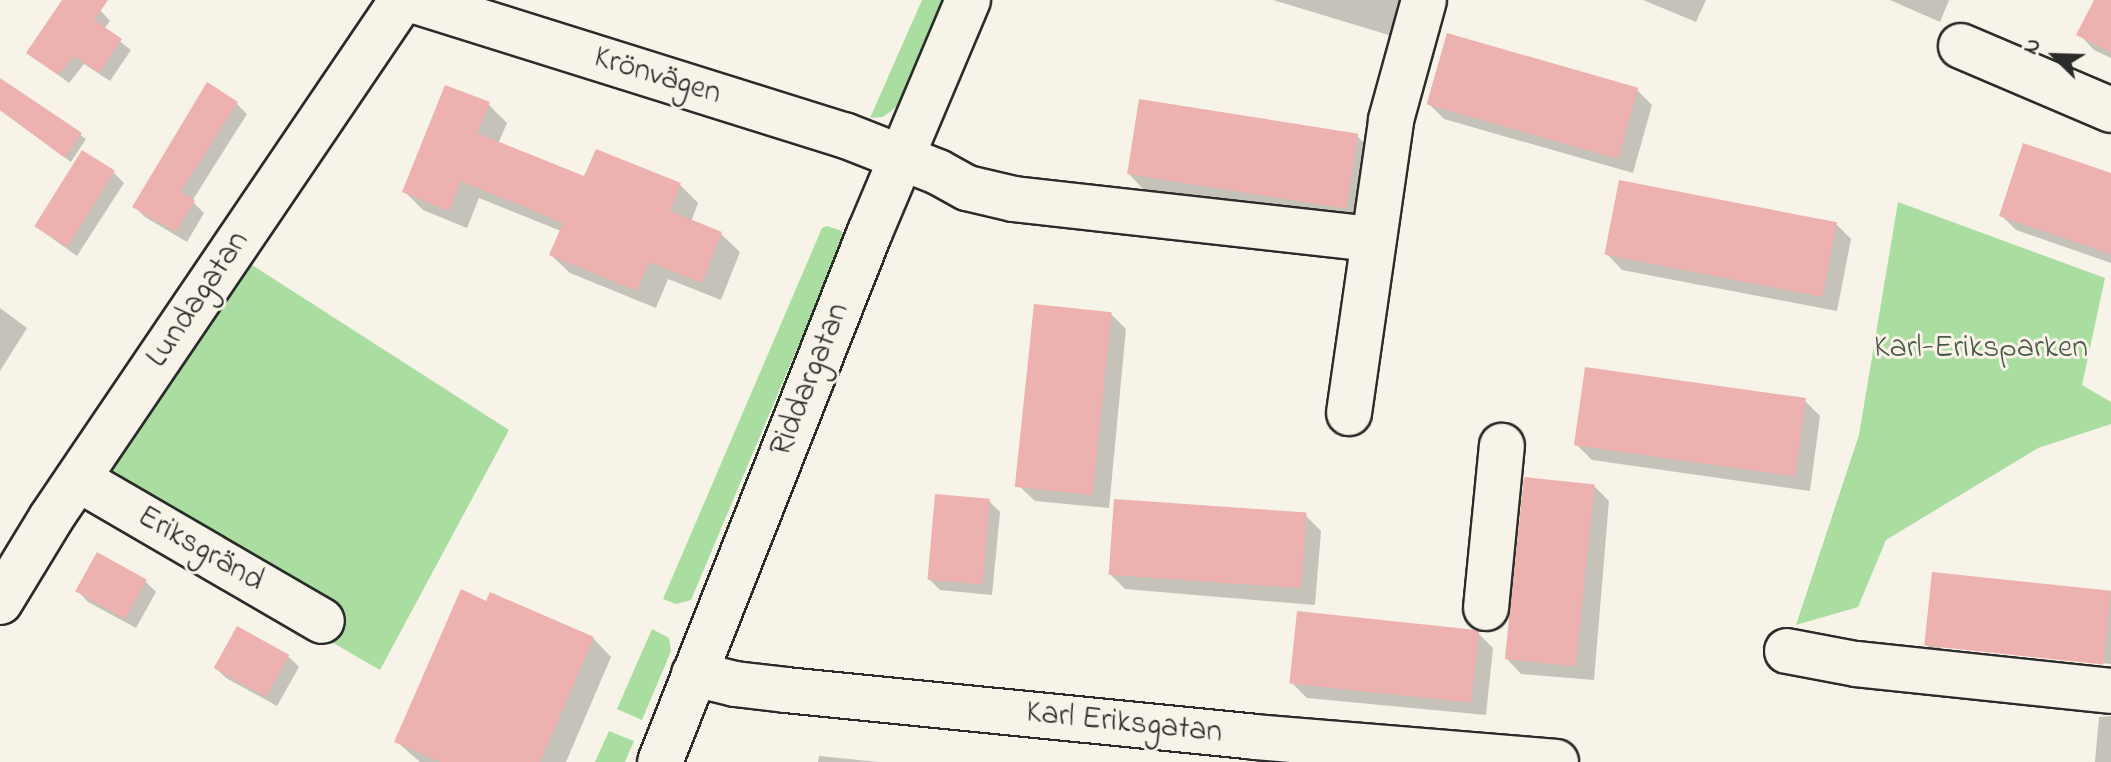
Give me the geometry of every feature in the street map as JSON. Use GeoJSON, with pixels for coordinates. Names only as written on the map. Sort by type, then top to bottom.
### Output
{"type":"FeatureCollection","features":[{"type":"Feature","properties":{"kind":"street","name":"Lundagatan"},"geometry":{"type":"LineString","coordinates":[[0,602],[78,479],[402,0]]}},
{"type":"Feature","properties":{"kind":"street","name":"Krönvägen"},"geometry":{"type":"LineString","coordinates":[[412,0],[844,135],[967,188],[1014,199],[1371,239]]}},
{"type":"Feature","properties":{"kind":"street","name":"Riddargatan"},"geometry":{"type":"LineString","coordinates":[[660,762],[901,158],[968,0]]}},
{"type":"Feature","properties":{"kind":"street"},"geometry":{"type":"LineString","coordinates":[[1349,413],[1371,239],[1391,120],[1424,0]]}},
{"type":"Feature","properties":{"kind":"street"},"geometry":{"type":"LineString","coordinates":[[1961,46],[2111,110]]}},
{"type":"Feature","properties":{"kind":"street"},"geometry":{"type":"LineString","coordinates":[[1486,608],[1502,446]]}},
{"type":"Feature","properties":{"kind":"street","name":"Eriksgränd"},"geometry":{"type":"LineString","coordinates":[[78,479],[322,621]]}},
{"type":"Feature","properties":{"kind":"street"},"geometry":{"type":"LineString","coordinates":[[1787,651],[1856,664],[2111,691]]}},
{"type":"Feature","properties":{"kind":"street","name":"Karl Eriksgatan"},"geometry":{"type":"LineString","coordinates":[[694,674],[735,684],[864,698],[1254,737],[1556,762]]}},
{"type":"Feature","properties":{"kind":"green space"},"geometry":{"type":"Polygon","coordinates":[[[922,0],[943,0],[899,105],[883,117],[870,118],[922,0]]]}},
{"type":"Feature","properties":{"kind":"green space","name":"Karl-Eriksparken"},"geometry":{"type":"Polygon","coordinates":[[[1898,202],[2105,278],[2082,385],[2111,402],[2111,424],[2038,448],[1886,540],[1858,607],[1796,625],[1859,435],[1898,202]]]}},
{"type":"Feature","properties":{"kind":"green space"},"geometry":{"type":"Polygon","coordinates":[[[827,226],[842,231],[844,237],[691,600],[676,604],[663,599],[822,228],[827,226]]]}},
{"type":"Feature","properties":{"kind":"green space"},"geometry":{"type":"Polygon","coordinates":[[[252,265],[509,430],[380,670],[323,637],[119,489],[111,473],[252,265]]]}},
{"type":"Feature","properties":{"kind":"green space"},"geometry":{"type":"Polygon","coordinates":[[[652,629],[669,638],[671,651],[642,720],[617,709],[652,629]]]}},
{"type":"Feature","properties":{"kind":"green space"},"geometry":{"type":"Polygon","coordinates":[[[609,731],[634,741],[625,762],[595,762],[609,731]]]}},
{"type":"Feature","properties":{"kind":"building"},"geometry":{"type":"Polygon","coordinates":[[[62,0],[108,0],[94,20],[122,39],[99,73],[74,56],[58,75],[26,53],[62,0]]]}},
{"type":"Feature","properties":{"kind":"building"},"geometry":{"type":"Polygon","coordinates":[[[2094,0],[2111,0],[2111,52],[2076,35],[2094,0]]]}},
{"type":"Feature","properties":{"kind":"building"},"geometry":{"type":"Polygon","coordinates":[[[1447,33],[1638,88],[1618,159],[1427,104],[1447,33]]]}},
{"type":"Feature","properties":{"kind":"building"},"geometry":{"type":"Polygon","coordinates":[[[0,78],[82,133],[65,158],[0,110],[0,78]]]}},
{"type":"Feature","properties":{"kind":"building"},"geometry":{"type":"Polygon","coordinates":[[[207,82],[238,102],[180,192],[195,200],[176,232],[132,207],[207,82]]]}},
{"type":"Feature","properties":{"kind":"building"},"geometry":{"type":"Polygon","coordinates":[[[445,85],[490,102],[477,133],[584,176],[596,149],[681,183],[670,211],[722,232],[702,283],[649,262],[637,291],[549,255],[563,223],[461,181],[449,211],[402,192],[445,85]]]}},
{"type":"Feature","properties":{"kind":"building"},"geometry":{"type":"Polygon","coordinates":[[[1139,99],[1358,134],[1346,209],[1127,174],[1139,99]]]}},
{"type":"Feature","properties":{"kind":"building"},"geometry":{"type":"Polygon","coordinates":[[[2023,143],[2111,173],[2111,254],[1999,216],[2023,143]]]}},
{"type":"Feature","properties":{"kind":"building"},"geometry":{"type":"Polygon","coordinates":[[[82,150],[115,171],[67,247],[34,226],[82,150]]]}},
{"type":"Feature","properties":{"kind":"building"},"geometry":{"type":"Polygon","coordinates":[[[1619,180],[1837,222],[1822,297],[1604,255],[1619,180]]]}},
{"type":"Feature","properties":{"kind":"building"},"geometry":{"type":"Polygon","coordinates":[[[1034,304],[1112,312],[1092,495],[1015,487],[1034,304]]]}},
{"type":"Feature","properties":{"kind":"building"},"geometry":{"type":"Polygon","coordinates":[[[1585,367],[1806,398],[1795,476],[1574,445],[1585,367]]]}},
{"type":"Feature","properties":{"kind":"building"},"geometry":{"type":"Polygon","coordinates":[[[1524,477],[1595,484],[1575,666],[1505,659],[1524,477]]]}},
{"type":"Feature","properties":{"kind":"building"},"geometry":{"type":"Polygon","coordinates":[[[935,494],[990,499],[982,584],[928,580],[935,494]]]}},
{"type":"Feature","properties":{"kind":"building"},"geometry":{"type":"Polygon","coordinates":[[[1114,499],[1307,512],[1301,588],[1109,575],[1114,499]]]}},
{"type":"Feature","properties":{"kind":"building"},"geometry":{"type":"Polygon","coordinates":[[[97,552],[147,580],[125,619],[75,591],[97,552]]]}},
{"type":"Feature","properties":{"kind":"building"},"geometry":{"type":"Polygon","coordinates":[[[1932,572],[2111,591],[2103,664],[1924,646],[1932,572]]]}},
{"type":"Feature","properties":{"kind":"building"},"geometry":{"type":"Polygon","coordinates":[[[461,589],[486,601],[490,592],[594,637],[540,762],[441,762],[394,742],[461,589]]]}},
{"type":"Feature","properties":{"kind":"building"},"geometry":{"type":"Polygon","coordinates":[[[1297,611],[1479,630],[1471,703],[1289,684],[1297,611]]]}},
{"type":"Feature","properties":{"kind":"building"},"geometry":{"type":"Polygon","coordinates":[[[237,626],[289,655],[266,697],[214,668],[237,626]]]}}]}
